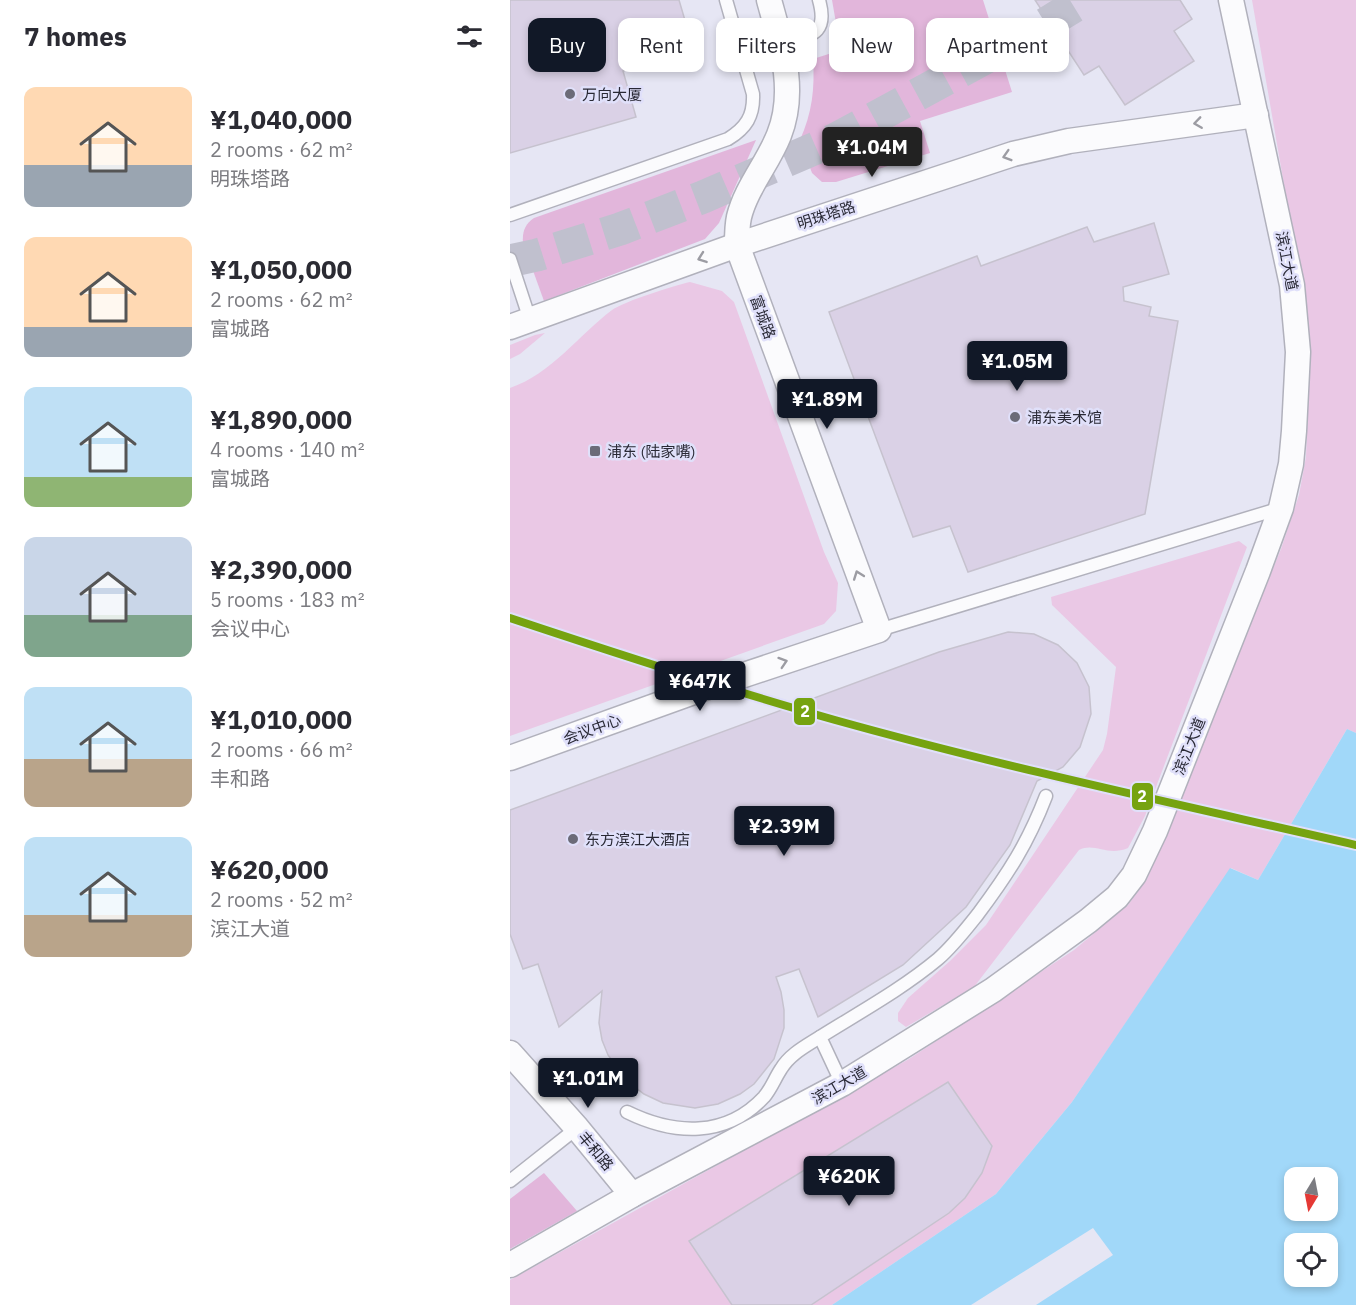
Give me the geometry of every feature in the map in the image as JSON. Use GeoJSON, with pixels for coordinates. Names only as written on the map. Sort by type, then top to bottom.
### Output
{"type":"FeatureCollection","features":[{"type":"Feature","properties":{"kind":"street","name":"富城路"},"geometry":{"type":"LineString","coordinates":[[769,0],[774,18]]}},
{"type":"Feature","properties":{"kind":"street","name":"滨江大道"},"geometry":{"type":"LineString","coordinates":[[510,1265],[633,1195],[842,1084],[993,990],[1088,921],[1117,897],[1134,875],[1155,831],[1186,754],[1281,508],[1291,465],[1298,352],[1292,285],[1231,0]]}},
{"type":"Feature","properties":{"kind":"street","name":"富城路"},"geometry":{"type":"LineString","coordinates":[[786,72],[788,95],[780,134],[750,190],[739,217],[737,245],[879,630]]}},
{"type":"Feature","properties":{"kind":"street","name":"明珠塔路"},"geometry":{"type":"LineString","coordinates":[[520,324],[737,245],[1013,154],[1069,141],[1256,115]]}},
{"type":"Feature","properties":{"kind":"street","name":"会议中心"},"geometry":{"type":"LineString","coordinates":[[510,758],[879,630]]}},
{"type":"Feature","properties":{"kind":"street","name":"丰和路"},"geometry":{"type":"LineString","coordinates":[[510,1053],[633,1195]]}},
{"type":"Feature","properties":{"kind":"lane"},"geometry":{"type":"LineString","coordinates":[[510,215],[728,139],[741,131],[754,108],[753,94],[726,0]]}},
{"type":"Feature","properties":{"kind":"lane"},"geometry":{"type":"LineString","coordinates":[[817,30],[824,16],[819,0]]}},
{"type":"Feature","properties":{"kind":"lane"},"geometry":{"type":"LineString","coordinates":[[510,259],[520,324]]}},
{"type":"Feature","properties":{"kind":"lane"},"geometry":{"type":"LineString","coordinates":[[879,630],[1281,508]]}},
{"type":"Feature","properties":{"kind":"lane"},"geometry":{"type":"LineString","coordinates":[[627,1112],[648,1122],[673,1129],[695,1129],[718,1125],[737,1118],[753,1107],[766,1095],[790,1057],[909,982],[941,957],[968,927],[1018,858],[1034,827],[1046,796]]}},
{"type":"Feature","properties":{"kind":"lane"},"geometry":{"type":"LineString","coordinates":[[820,1037],[842,1084]]}},
{"type":"Feature","properties":{"kind":"lane"},"geometry":{"type":"LineString","coordinates":[[510,1181],[577,1128]]}},
{"type":"Feature","properties":{"kind":"shaded area"},"geometry":{"type":"Polygon","coordinates":[[[832,0],[983,0],[989,18],[926,18],[926,72],[1006,72],[1012,92],[920,121],[930,153],[836,182],[822,182],[812,173],[800,140],[812,101],[817,58],[829,54],[829,72],[914,72],[914,18],[835,18],[832,0]]]}},
{"type":"Feature","properties":{"kind":"shaded area"},"geometry":{"type":"Polygon","coordinates":[[[1252,0],[1356,0],[1356,733],[1347,729],[1258,880],[1231,868],[1072,1102],[996,1194],[832,1305],[510,1305],[510,1280],[909,1059],[1074,950],[1128,905],[1147,879],[1281,549],[1299,495],[1306,457],[1310,359],[1306,311],[1252,0]]]}},
{"type":"Feature","properties":{"kind":"shaded area"},"geometry":{"type":"Polygon","coordinates":[[[756,140],[719,223],[705,239],[544,301],[523,243],[525,229],[531,220],[756,140]]]}},
{"type":"Feature","properties":{"kind":"shaded area"},"geometry":{"type":"Polygon","coordinates":[[[690,282],[722,291],[734,302],[824,552],[838,583],[836,611],[824,624],[510,736],[510,388],[525,382],[552,364],[618,306],[690,282]]]}},
{"type":"Feature","properties":{"kind":"shaded area"},"geometry":{"type":"Polygon","coordinates":[[[545,333],[520,354],[510,359],[510,345],[545,333]]]}},
{"type":"Feature","properties":{"kind":"shaded area"},"geometry":{"type":"Polygon","coordinates":[[[1239,541],[1247,547],[1145,816],[1128,848],[1114,851],[1090,848],[1079,850],[974,987],[906,1027],[898,1021],[898,1013],[908,998],[986,925],[1103,750],[1116,667],[1052,605],[1051,597],[1239,541]]]}},
{"type":"Feature","properties":{"kind":"shaded area"},"geometry":{"type":"Polygon","coordinates":[[[544,1173],[577,1211],[510,1249],[510,1199],[544,1173]]]}},
{"type":"Feature","properties":{"kind":"water"},"geometry":{"type":"Polygon","coordinates":[[[1347,729],[1356,733],[1356,1305],[832,1305],[996,1194],[1072,1102],[1230,868],[1258,880],[1347,729]]]}},
{"type":"Feature","properties":{"kind":"pier"},"geometry":{"type":"Polygon","coordinates":[[[1093,1228],[1113,1255],[1036,1305],[971,1305],[1093,1228]]]}},
{"type":"Feature","properties":{"kind":"building","name":"万向大厦"},"geometry":{"type":"Polygon","coordinates":[[[510,0],[679,0],[684,18],[618,18],[618,72],[623,72],[636,117],[510,153],[510,0]]]}},
{"type":"Feature","properties":{"kind":"building"},"geometry":{"type":"Polygon","coordinates":[[[1035,0],[1180,0],[1192,19],[1174,31],[1194,61],[1125,105],[1099,66],[1084,75],[1069,52],[1069,18],[1047,18],[1035,0]]]}},
{"type":"Feature","properties":{"kind":"building","name":"浦东美术馆"},"geometry":{"type":"Polygon","coordinates":[[[1154,223],[1169,274],[1123,287],[1124,301],[1151,307],[1149,316],[1178,321],[1145,514],[968,572],[950,526],[913,537],[829,312],[977,256],[981,266],[1087,227],[1094,242],[1154,223]]]}},
{"type":"Feature","properties":{"kind":"building"},"geometry":{"type":"Polygon","coordinates":[[[1008,632],[1034,634],[1058,645],[1077,663],[1089,687],[1091,714],[1080,747],[1063,767],[1037,781],[1010,845],[966,907],[903,965],[818,1017],[799,969],[776,977],[784,1010],[784,1028],[774,1059],[754,1084],[740,1094],[718,1104],[695,1108],[663,1103],[644,1094],[627,1081],[608,1055],[602,1040],[599,1023],[602,991],[559,1027],[538,964],[523,969],[510,934],[510,810],[939,652],[1008,632]]]}},
{"type":"Feature","properties":{"kind":"building"},"geometry":{"type":"Polygon","coordinates":[[[948,1082],[992,1146],[982,1173],[965,1198],[949,1213],[811,1305],[732,1305],[689,1241],[948,1082]]]}},
{"type":"Feature","properties":{"kind":"tunnel"},"geometry":{"type":"LineString","coordinates":[[510,261],[620,229],[703,197],[834,140],[1029,34],[1084,0]]}},
{"type":"Feature","properties":{"kind":"metro line","name":"2"},"geometry":{"type":"LineString","coordinates":[[510,618],[713,684],[900,738],[1095,786],[1356,845]]}},
{"type":"Feature","properties":{"kind":"place","name":"万向大厦"},"geometry":{"type":"Point","coordinates":[570,94]}},
{"type":"Feature","properties":{"kind":"place","name":"浦东美术馆"},"geometry":{"type":"Point","coordinates":[1015,417]}},
{"type":"Feature","properties":{"kind":"place","name":"浦东 (陆家嘴)"},"geometry":{"type":"Point","coordinates":[595,451]}},
{"type":"Feature","properties":{"kind":"place","name":"东方滨江大酒店"},"geometry":{"type":"Point","coordinates":[573,839]}}]}
